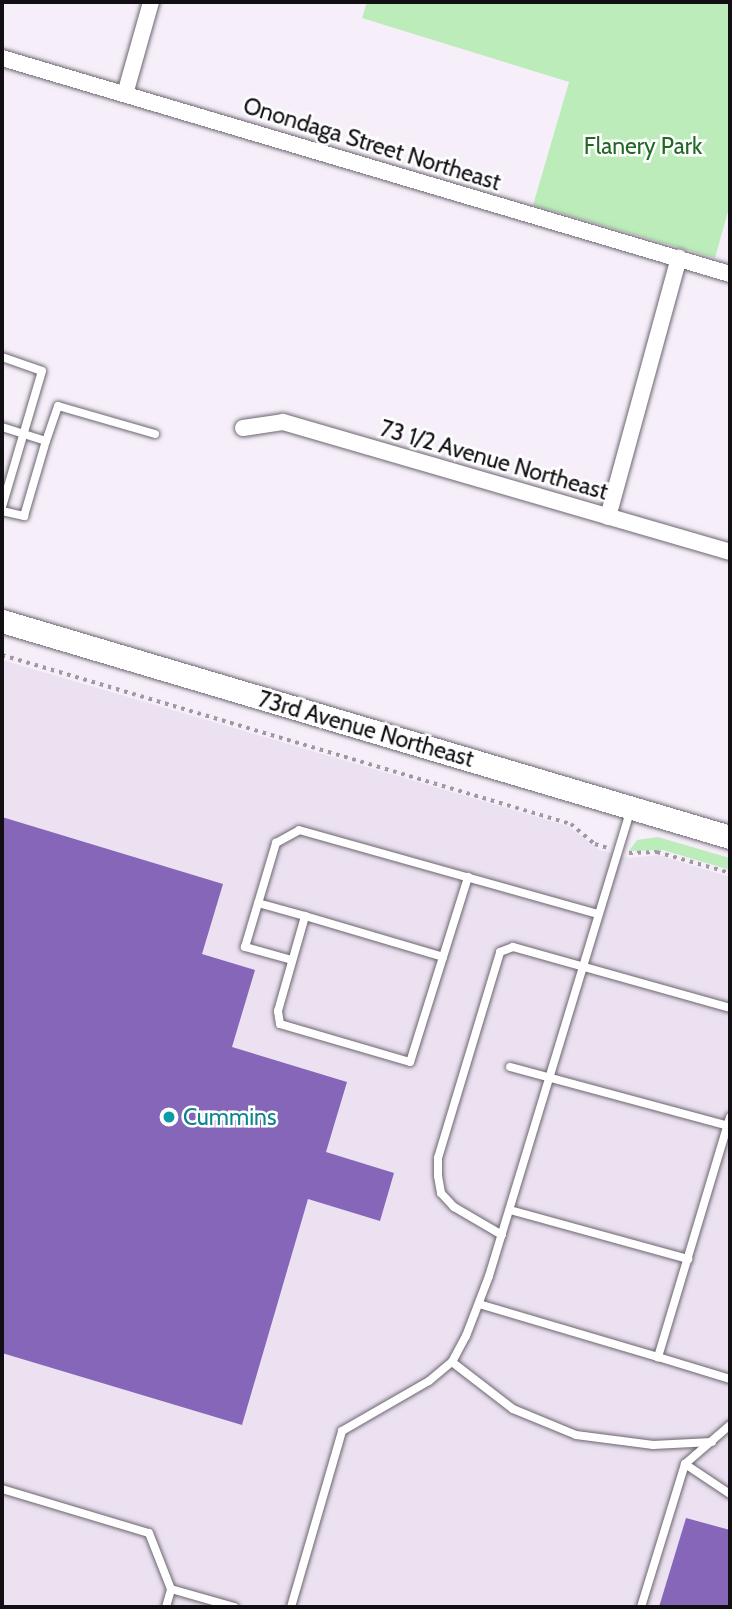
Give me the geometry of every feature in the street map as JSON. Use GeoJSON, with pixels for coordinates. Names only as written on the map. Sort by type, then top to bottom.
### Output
{"type":"FeatureCollection","features":[{"type":"Feature","properties":{"kind":"street"},"geometry":{"type":"LineString","coordinates":[[125,94],[151,2]]}},
{"type":"Feature","properties":{"kind":"street","name":"Onondaga Street Northeast"},"geometry":{"type":"LineString","coordinates":[[2,58],[730,274]]}},
{"type":"Feature","properties":{"kind":"street"},"geometry":{"type":"LineString","coordinates":[[608,517],[679,258]]}},
{"type":"Feature","properties":{"kind":"street","name":"73 1/2 Avenue Northeast"},"geometry":{"type":"LineString","coordinates":[[243,428],[283,422],[730,552]]}},
{"type":"Feature","properties":{"kind":"street","name":"73rd Avenue Northeast"},"geometry":{"type":"LineString","coordinates":[[2,621],[730,837]]}},
{"type":"Feature","properties":{"kind":"lane"},"geometry":{"type":"LineString","coordinates":[[2,357],[42,371],[2,509],[24,516],[58,405],[155,434]]}},
{"type":"Feature","properties":{"kind":"lane"},"geometry":{"type":"LineString","coordinates":[[2,428],[46,441]]}},
{"type":"Feature","properties":{"kind":"lane"},"geometry":{"type":"LineString","coordinates":[[291,1607],[342,1431],[429,1381],[452,1362],[479,1304],[510,1210],[580,966],[632,808]]}},
{"type":"Feature","properties":{"kind":"lane"},"geometry":{"type":"LineString","coordinates":[[292,960],[245,947],[276,843],[299,830],[597,914]]}},
{"type":"Feature","properties":{"kind":"lane"},"geometry":{"type":"LineString","coordinates":[[305,916],[278,1011],[284,1028],[410,1062],[468,877]]}},
{"type":"Feature","properties":{"kind":"lane"},"geometry":{"type":"LineString","coordinates":[[258,903],[443,957]]}},
{"type":"Feature","properties":{"kind":"lane"},"geometry":{"type":"LineString","coordinates":[[502,1235],[454,1208],[441,1193],[438,1158],[500,952],[513,947],[730,1007]]}},
{"type":"Feature","properties":{"kind":"lane"},"geometry":{"type":"LineString","coordinates":[[510,1067],[729,1122],[659,1357]]}},
{"type":"Feature","properties":{"kind":"lane"},"geometry":{"type":"LineString","coordinates":[[510,1210],[688,1259]]}},
{"type":"Feature","properties":{"kind":"lane"},"geometry":{"type":"LineString","coordinates":[[479,1304],[730,1379]]}},
{"type":"Feature","properties":{"kind":"lane"},"geometry":{"type":"LineString","coordinates":[[452,1362],[513,1409],[576,1435],[653,1445],[712,1442]]}},
{"type":"Feature","properties":{"kind":"lane"},"geometry":{"type":"LineString","coordinates":[[641,1607],[685,1464],[730,1425]]}},
{"type":"Feature","properties":{"kind":"lane"},"geometry":{"type":"LineString","coordinates":[[685,1464],[730,1493]]}},
{"type":"Feature","properties":{"kind":"lane"},"geometry":{"type":"LineString","coordinates":[[2,1489],[149,1533],[171,1589],[166,1607]]}},
{"type":"Feature","properties":{"kind":"lane"},"geometry":{"type":"LineString","coordinates":[[171,1589],[234,1607]]}},
{"type":"Feature","properties":{"kind":"path"},"geometry":{"type":"LineString","coordinates":[[2,655],[571,824],[596,844],[618,851],[657,852],[730,873]]}},
{"type":"Feature","properties":{"kind":"shaded area"},"geometry":{"type":"Polygon","coordinates":[[[2,660],[568,826],[600,850],[629,858],[658,855],[730,877],[730,1607],[2,1607],[2,660]]]}},
{"type":"Feature","properties":{"kind":"green space","name":"Flanery Park"},"geometry":{"type":"Polygon","coordinates":[[[367,2],[730,2],[730,204],[715,258],[533,205],[569,82],[362,18],[367,2]]]}},
{"type":"Feature","properties":{"kind":"green space"},"geometry":{"type":"Polygon","coordinates":[[[658,837],[730,858],[730,870],[663,850],[629,851],[637,840],[658,837]]]}},
{"type":"Feature","properties":{"kind":"building","name":"Cummins"},"geometry":{"type":"Polygon","coordinates":[[[2,817],[223,884],[202,954],[255,970],[232,1047],[347,1082],[326,1152],[394,1173],[380,1221],[308,1199],[242,1425],[2,1353],[2,817]]]}},
{"type":"Feature","properties":{"kind":"building"},"geometry":{"type":"Polygon","coordinates":[[[686,1518],[730,1530],[730,1607],[659,1607],[686,1518]]]}},
{"type":"Feature","properties":{"kind":"place","name":"Cummins"},"geometry":{"type":"Point","coordinates":[169,1117]}}]}
